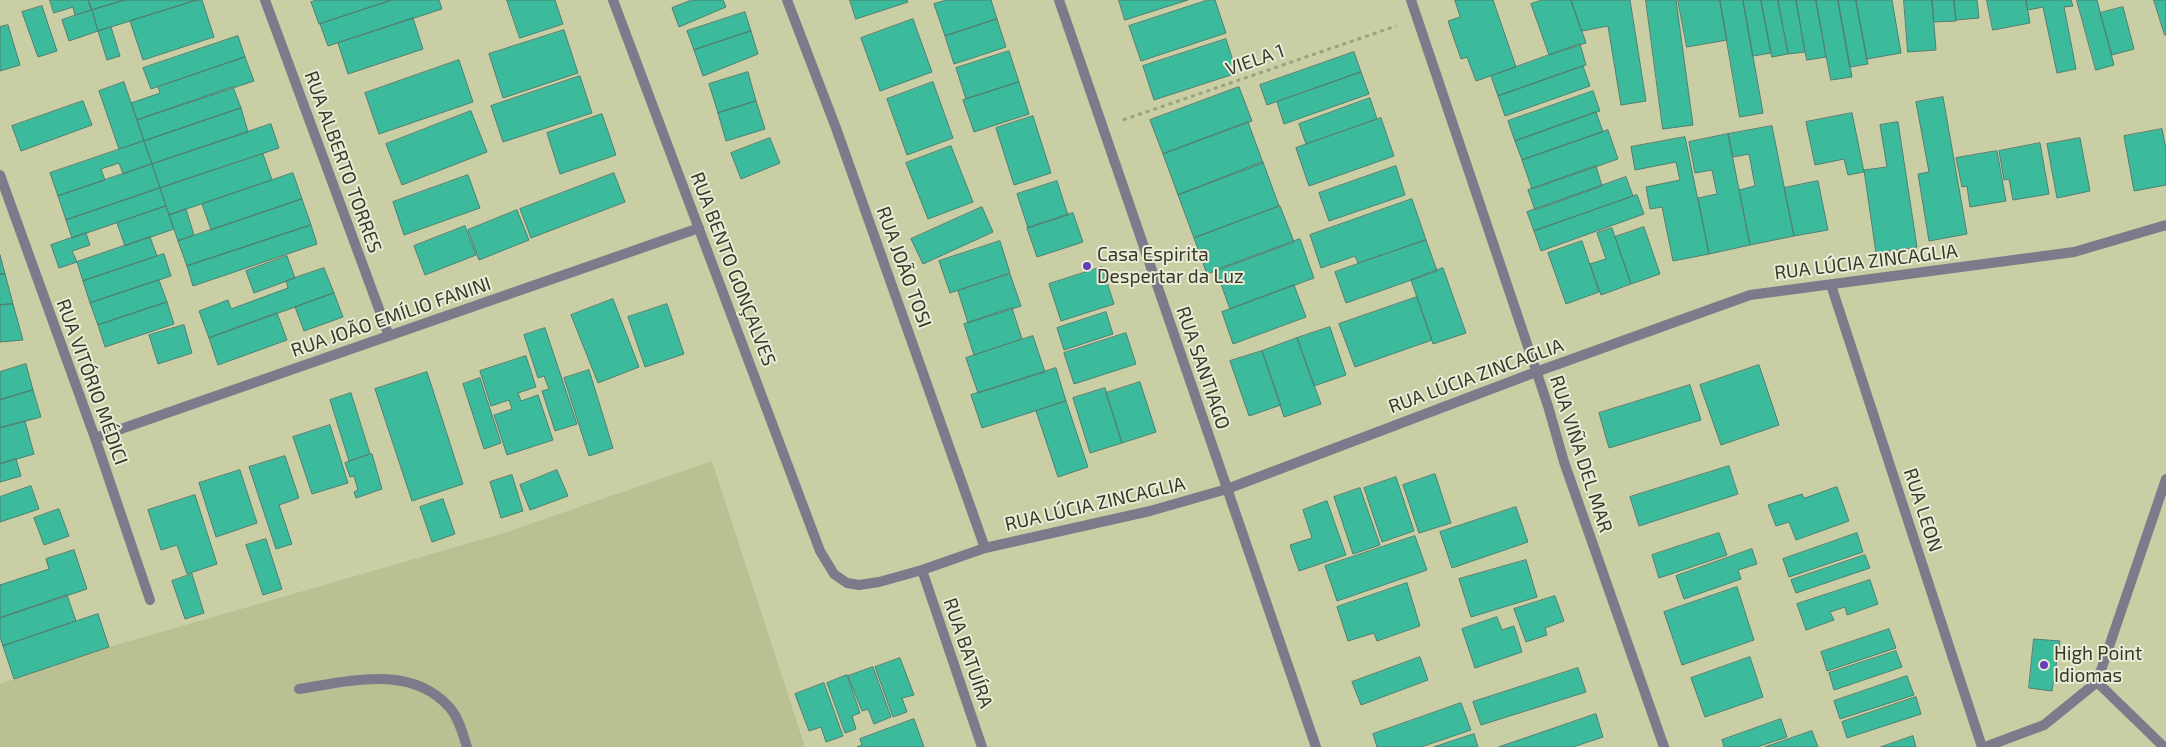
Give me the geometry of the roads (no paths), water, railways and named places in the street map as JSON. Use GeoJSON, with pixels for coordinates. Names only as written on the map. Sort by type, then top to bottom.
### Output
{"type":"FeatureCollection","features":[{"type":"Feature","properties":{"kind":"street","name":"RUA ALBERTO TORRES"},"geometry":{"type":"LineString","coordinates":[[266,0],[388,336]]}},
{"type":"Feature","properties":{"kind":"street","name":"RUA BENTO GONÇALVES"},"geometry":{"type":"LineString","coordinates":[[613,0],[820,551]]}},
{"type":"Feature","properties":{"kind":"street","name":"RUA JOÃO TOSI"},"geometry":{"type":"LineString","coordinates":[[787,0],[836,128],[985,548]]}},
{"type":"Feature","properties":{"kind":"street","name":"RUA SANTIAGO"},"geometry":{"type":"LineString","coordinates":[[1058,0],[1316,747]]}},
{"type":"Feature","properties":{"kind":"street","name":"RUA VIÑA DEL MAR"},"geometry":{"type":"LineString","coordinates":[[1411,0],[1536,372],[1567,471],[1664,747]]}},
{"type":"Feature","properties":{"kind":"street","name":"RUA VITÓRIO MÉDICI"},"geometry":{"type":"LineString","coordinates":[[0,175],[95,438],[150,600]]}},
{"type":"Feature","properties":{"kind":"street","name":"RUA LÚCIA ZINCAGLIA"},"geometry":{"type":"LineString","coordinates":[[820,551],[834,574],[847,583],[879,582],[922,570],[985,548],[1150,511],[1227,488],[1536,372],[1750,295],[2074,252],[2166,225]]}},
{"type":"Feature","properties":{"kind":"street","name":"RUA JOÃO EMÍLIO FANINI"},"geometry":{"type":"LineString","coordinates":[[95,438],[699,228]]}},
{"type":"Feature","properties":{"kind":"street","name":"RUA LEON"},"geometry":{"type":"LineString","coordinates":[[1831,285],[1984,747]]}},
{"type":"Feature","properties":{"kind":"street"},"geometry":{"type":"LineString","coordinates":[[1984,747],[2044,725],[2097,682],[2166,479]]}},
{"type":"Feature","properties":{"kind":"street","name":"RUA BATUÍRA"},"geometry":{"type":"LineString","coordinates":[[922,570],[982,747]]}},
{"type":"Feature","properties":{"kind":"street"},"geometry":{"type":"LineString","coordinates":[[299,689],[346,681],[384,679],[405,681],[433,693],[452,710],[467,747]]}},
{"type":"Feature","properties":{"kind":"street"},"geometry":{"type":"LineString","coordinates":[[2097,682],[2164,747]]}},
{"type":"Feature","properties":{"kind":"place","name":"Casa Espirita Despertar da Luz"},"geometry":{"type":"Point","coordinates":[1087,266]}},
{"type":"Feature","properties":{"kind":"place","name":"High Point Idiomas"},"geometry":{"type":"Point","coordinates":[2044,665]}}]}
